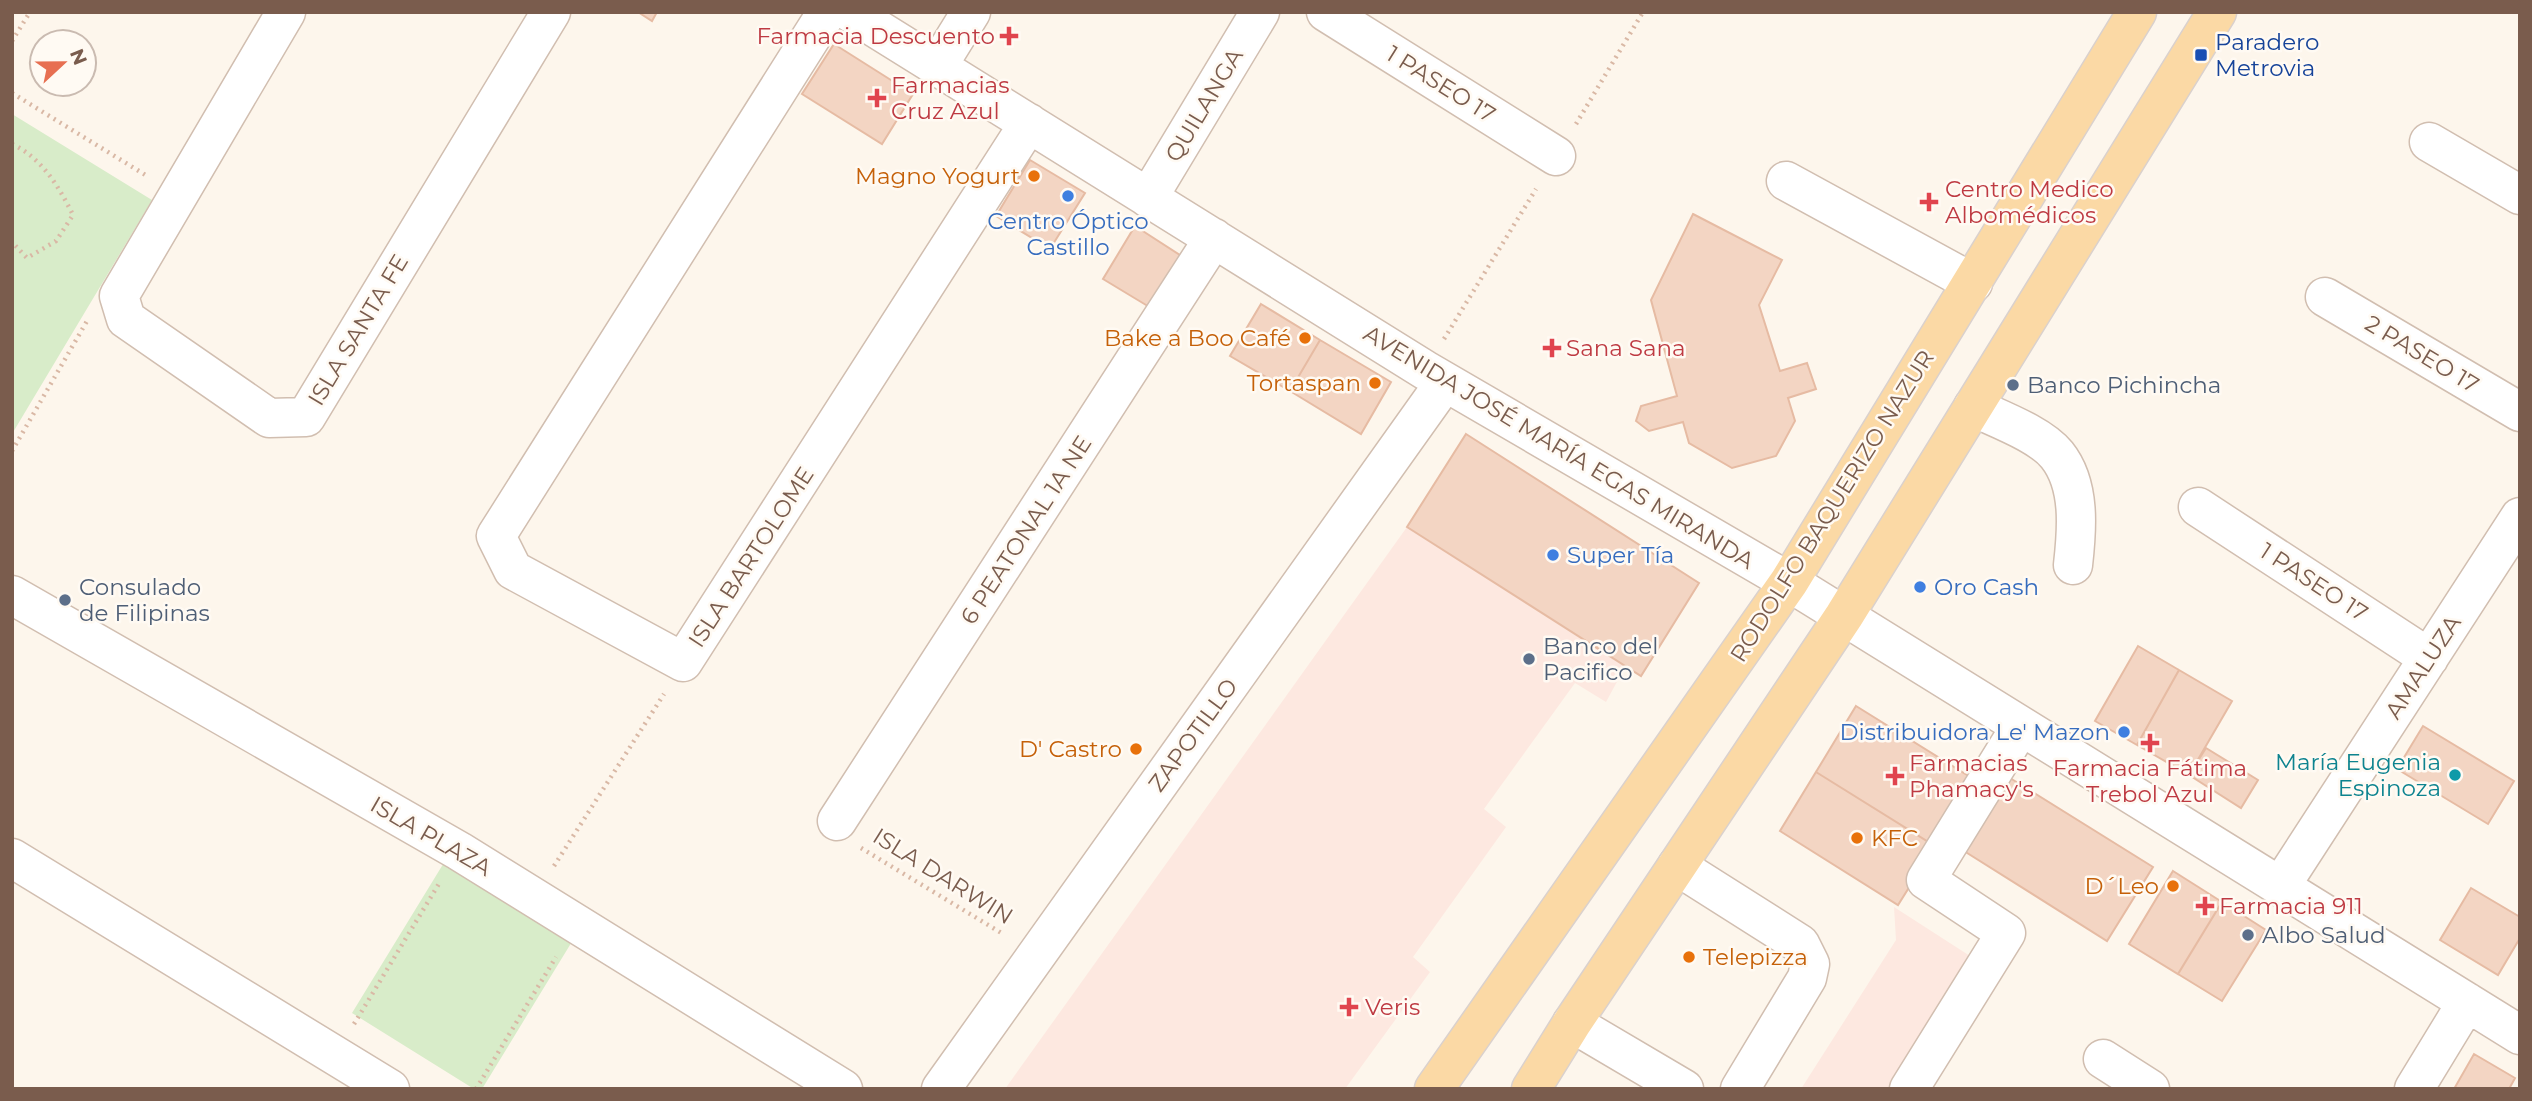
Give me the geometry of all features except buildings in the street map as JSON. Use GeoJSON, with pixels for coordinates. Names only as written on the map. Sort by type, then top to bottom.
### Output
{"type":"FeatureCollection","features":[{"type":"Feature","properties":{"kind":"main road","name":"RODOLFO BAQUERIZO NAZUR"},"geometry":{"type":"LineString","coordinates":[[1434,1089],[1789,583],[2137,12]]}},
{"type":"Feature","properties":{"kind":"main road"},"geometry":{"type":"LineString","coordinates":[[1531,1089],[1844,617],[2217,12]]}},
{"type":"Feature","properties":{"kind":"street","name":"ISLA SANTA FE"},"geometry":{"type":"LineString","coordinates":[[286,12],[118,296],[126,319],[269,418],[306,417],[551,12]]}},
{"type":"Feature","properties":{"kind":"street","name":"ISLA BARTOLOME"},"geometry":{"type":"LineString","coordinates":[[827,12],[496,536],[513,570],[683,662],[1030,123]]}},
{"type":"Feature","properties":{"kind":"street","name":"AVENIDA JOSÉ MARÍA EGAS MIRANDA"},"geometry":{"type":"LineString","coordinates":[[850,12],[1445,382],[1789,583],[2467,1002],[2515,1021]]}},
{"type":"Feature","properties":{"kind":"street"},"geometry":{"type":"LineString","coordinates":[[937,66],[971,12]]}},
{"type":"Feature","properties":{"kind":"street","name":"QUILANGA"},"geometry":{"type":"LineString","coordinates":[[1148,198],[1260,12]]}},
{"type":"Feature","properties":{"kind":"street","name":"1 PASEO 17"},"geometry":{"type":"LineString","coordinates":[[1326,12],[1556,156]]}},
{"type":"Feature","properties":{"kind":"street"},"geometry":{"type":"LineString","coordinates":[[2429,142],[2520,195]]}},
{"type":"Feature","properties":{"kind":"street"},"geometry":{"type":"LineString","coordinates":[[1786,181],[1973,283]]}},
{"type":"Feature","properties":{"kind":"street","name":"6 PEATONAL 1A NE"},"geometry":{"type":"LineString","coordinates":[[837,821],[1214,238]]}},
{"type":"Feature","properties":{"kind":"street","name":"2 PASEO 17"},"geometry":{"type":"LineString","coordinates":[[2325,297],[2520,412]]}},
{"type":"Feature","properties":{"kind":"street","name":"ZAPOTILLO"},"geometry":{"type":"LineString","coordinates":[[941,1089],[1445,382]]}},
{"type":"Feature","properties":{"kind":"street"},"geometry":{"type":"LineString","coordinates":[[1973,407],[2034,437],[2057,455],[2070,480],[2076,512],[2073,565]]}},
{"type":"Feature","properties":{"kind":"street","name":"1 PASEO 17"},"geometry":{"type":"LineString","coordinates":[[2198,507],[2429,657]]}},
{"type":"Feature","properties":{"kind":"street","name":"AMALUZA"},"geometry":{"type":"LineString","coordinates":[[2280,887],[2520,517]]}},
{"type":"Feature","properties":{"kind":"street","name":"ISLA PLAZA"},"geometry":{"type":"LineString","coordinates":[[12,595],[459,851],[843,1089]]}},
{"type":"Feature","properties":{"kind":"street"},"geometry":{"type":"LineString","coordinates":[[1909,1089],[2006,933],[1926,880],[2011,738],[2021,726]]}},
{"type":"Feature","properties":{"kind":"street"},"geometry":{"type":"LineString","coordinates":[[12,858],[390,1089]]}},
{"type":"Feature","properties":{"kind":"street"},"geometry":{"type":"LineString","coordinates":[[1677,866],[1800,944],[1810,964],[1807,978],[1740,1089]]}},
{"type":"Feature","properties":{"kind":"street"},"geometry":{"type":"LineString","coordinates":[[2414,1089],[2467,1002]]}},
{"type":"Feature","properties":{"kind":"street"},"geometry":{"type":"LineString","coordinates":[[1573,1023],[1684,1089]]}},
{"type":"Feature","properties":{"kind":"street"},"geometry":{"type":"LineString","coordinates":[[2103,1059],[2150,1089]]}},
{"type":"Feature","properties":{"kind":"path"},"geometry":{"type":"LineString","coordinates":[[12,41],[30,12]]}},
{"type":"Feature","properties":{"kind":"path"},"geometry":{"type":"LineString","coordinates":[[12,93],[153,180]]}},
{"type":"Feature","properties":{"kind":"path"},"geometry":{"type":"LineString","coordinates":[[12,144],[56,181],[73,215],[57,241],[27,258],[12,242]]}},
{"type":"Feature","properties":{"kind":"path"},"geometry":{"type":"LineString","coordinates":[[12,451],[88,320]]}},
{"type":"Feature","properties":{"kind":"path"},"geometry":{"type":"LineString","coordinates":[[534,897],[683,662]]}},
{"type":"Feature","properties":{"kind":"path","name":"ISLA DARWIN"},"geometry":{"type":"LineString","coordinates":[[837,821],[860,848],[1036,954]]}},
{"type":"Feature","properties":{"kind":"path"},"geometry":{"type":"LineString","coordinates":[[335,1056],[459,851]]}},
{"type":"Feature","properties":{"kind":"path"},"geometry":{"type":"LineString","coordinates":[[476,1089],[577,923]]}},
{"type":"Feature","properties":{"kind":"shaded area"},"geometry":{"type":"Polygon","coordinates":[[[1407,527],[1625,667],[1606,702],[1575,683],[1484,809],[1506,827],[1413,957],[1430,972],[1345,1089],[1005,1089],[1407,527]]]}},
{"type":"Feature","properties":{"kind":"shaded area"},"geometry":{"type":"Polygon","coordinates":[[[1894,907],[1970,956],[1889,1089],[1801,1089],[1896,940],[1894,907]]]}},
{"type":"Feature","properties":{"kind":"green space"},"geometry":{"type":"Polygon","coordinates":[[[12,114],[152,200],[12,434],[12,114]]]}},
{"type":"Feature","properties":{"kind":"green space"},"geometry":{"type":"Polygon","coordinates":[[[445,861],[573,940],[482,1089],[474,1089],[352,1013],[445,861]]]}},
{"type":"Feature","properties":{"kind":"place","name":"Farmacia Descuento"},"geometry":{"type":"Point","coordinates":[1009,36]}},
{"type":"Feature","properties":{"kind":"place","name":"Paradero Metrovia"},"geometry":{"type":"Point","coordinates":[2201,55]}},
{"type":"Feature","properties":{"kind":"place","name":"Farmacias Cruz Azul"},"geometry":{"type":"Point","coordinates":[877,98]}},
{"type":"Feature","properties":{"kind":"place","name":"Magno Yogurt"},"geometry":{"type":"Point","coordinates":[1034,176]}},
{"type":"Feature","properties":{"kind":"place","name":"Centro Óptico Castillo"},"geometry":{"type":"Point","coordinates":[1068,196]}},
{"type":"Feature","properties":{"kind":"place","name":"Centro Medico Albomédicos"},"geometry":{"type":"Point","coordinates":[1929,202]}},
{"type":"Feature","properties":{"kind":"place","name":"Bake a Boo Café"},"geometry":{"type":"Point","coordinates":[1305,338]}},
{"type":"Feature","properties":{"kind":"place","name":"Sana Sana"},"geometry":{"type":"Point","coordinates":[1552,348]}},
{"type":"Feature","properties":{"kind":"place","name":"Tortaspan"},"geometry":{"type":"Point","coordinates":[1375,383]}},
{"type":"Feature","properties":{"kind":"place","name":"Banco Pichincha"},"geometry":{"type":"Point","coordinates":[2013,385]}},
{"type":"Feature","properties":{"kind":"place","name":"Super Tía"},"geometry":{"type":"Point","coordinates":[1553,555]}},
{"type":"Feature","properties":{"kind":"place","name":"Oro Cash"},"geometry":{"type":"Point","coordinates":[1920,587]}},
{"type":"Feature","properties":{"kind":"place","name":"Consulado de Filipinas"},"geometry":{"type":"Point","coordinates":[65,600]}},
{"type":"Feature","properties":{"kind":"place","name":"Banco del Pacifico"},"geometry":{"type":"Point","coordinates":[1529,659]}},
{"type":"Feature","properties":{"kind":"place","name":"Distribuidora Le' Mazon"},"geometry":{"type":"Point","coordinates":[2124,732]}},
{"type":"Feature","properties":{"kind":"place","name":"Farmacia Fátima Trebol Azul"},"geometry":{"type":"Point","coordinates":[2150,743]}},
{"type":"Feature","properties":{"kind":"place","name":"D' Castro"},"geometry":{"type":"Point","coordinates":[1136,749]}},
{"type":"Feature","properties":{"kind":"place","name":"María Eugenia Espinoza"},"geometry":{"type":"Point","coordinates":[2455,775]}},
{"type":"Feature","properties":{"kind":"place","name":"Farmacias Phamacy's"},"geometry":{"type":"Point","coordinates":[1895,776]}},
{"type":"Feature","properties":{"kind":"place","name":"KFC"},"geometry":{"type":"Point","coordinates":[1857,838]}},
{"type":"Feature","properties":{"kind":"place","name":"D´Leo"},"geometry":{"type":"Point","coordinates":[2173,886]}},
{"type":"Feature","properties":{"kind":"place","name":"Farmacia 911"},"geometry":{"type":"Point","coordinates":[2205,906]}},
{"type":"Feature","properties":{"kind":"place","name":"Albo Salud"},"geometry":{"type":"Point","coordinates":[2248,935]}},
{"type":"Feature","properties":{"kind":"place","name":"Telepizza"},"geometry":{"type":"Point","coordinates":[1689,957]}},
{"type":"Feature","properties":{"kind":"place","name":"Veris"},"geometry":{"type":"Point","coordinates":[1349,1007]}}]}
